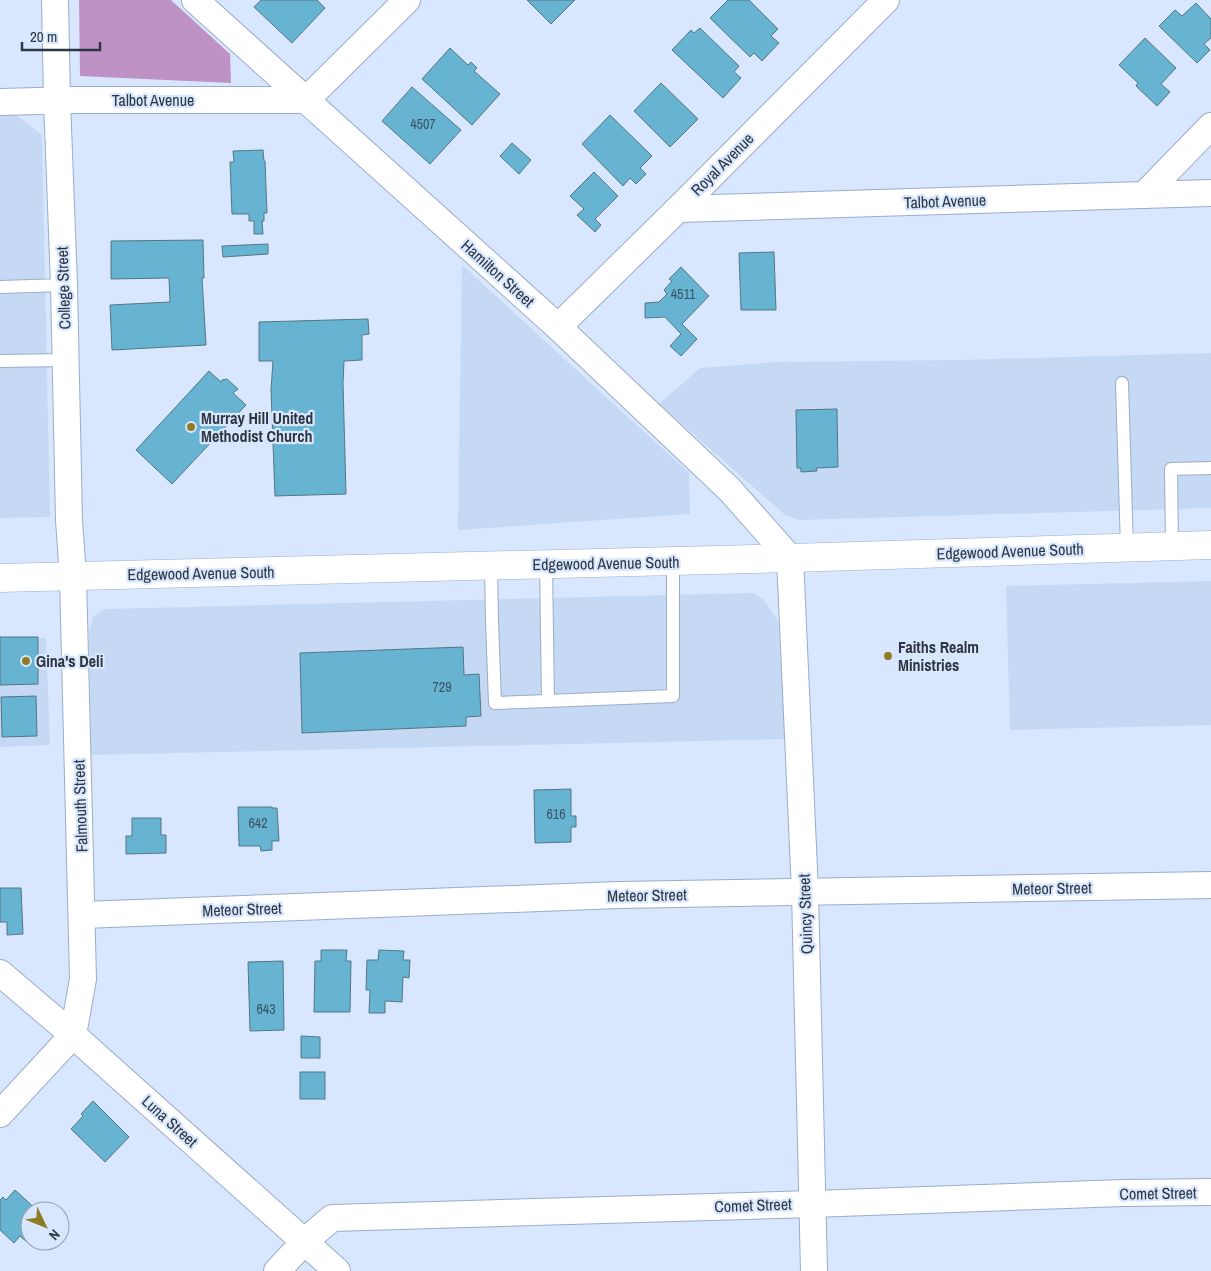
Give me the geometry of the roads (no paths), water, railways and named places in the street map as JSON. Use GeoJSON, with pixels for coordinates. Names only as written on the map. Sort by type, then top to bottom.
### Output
{"type":"FeatureCollection","features":[{"type":"Feature","properties":{"kind":"main road","name":"Edgewood Avenue South"},"geometry":{"type":"LineString","coordinates":[[0,578],[790,558],[1211,545]]}},
{"type":"Feature","properties":{"kind":"street","name":"College Street"},"geometry":{"type":"LineString","coordinates":[[55,0],[69,520],[73,577]]}},
{"type":"Feature","properties":{"kind":"street","name":"Hamilton Street"},"geometry":{"type":"LineString","coordinates":[[194,0],[558,327],[730,490],[790,558]]}},
{"type":"Feature","properties":{"kind":"street"},"geometry":{"type":"LineString","coordinates":[[306,100],[407,0]]}},
{"type":"Feature","properties":{"kind":"street","name":"Royal Avenue"},"geometry":{"type":"LineString","coordinates":[[558,327],[886,0]]}},
{"type":"Feature","properties":{"kind":"street","name":"Talbot Avenue"},"geometry":{"type":"LineString","coordinates":[[0,102],[57,100],[306,100]]}},
{"type":"Feature","properties":{"kind":"street"},"geometry":{"type":"LineString","coordinates":[[1144,195],[1211,126]]}},
{"type":"Feature","properties":{"kind":"street","name":"Talbot Avenue"},"geometry":{"type":"LineString","coordinates":[[678,209],[1211,193]]}},
{"type":"Feature","properties":{"kind":"street","name":"Quincy Street"},"geometry":{"type":"LineString","coordinates":[[790,558],[805,892],[814,1271]]}},
{"type":"Feature","properties":{"kind":"street","name":"Falmouth Street"},"geometry":{"type":"LineString","coordinates":[[73,577],[83,915],[83,979],[73,1035]]}},
{"type":"Feature","properties":{"kind":"street","name":"Meteor Street"},"geometry":{"type":"LineString","coordinates":[[83,915],[599,896],[1211,885]]}},
{"type":"Feature","properties":{"kind":"street","name":"Luna Street"},"geometry":{"type":"LineString","coordinates":[[0,973],[73,1035],[337,1271]]}},
{"type":"Feature","properties":{"kind":"street"},"geometry":{"type":"LineString","coordinates":[[0,1114],[73,1035]]}},
{"type":"Feature","properties":{"kind":"street","name":"Comet Street"},"geometry":{"type":"LineString","coordinates":[[277,1271],[305,1241],[332,1218],[1123,1193],[1211,1192]]}},
{"type":"Feature","properties":{"kind":"lane"},"geometry":{"type":"LineString","coordinates":[[0,287],[64,285]]}},
{"type":"Feature","properties":{"kind":"lane"},"geometry":{"type":"LineString","coordinates":[[0,361],[65,360]]}},
{"type":"Feature","properties":{"kind":"lane"},"geometry":{"type":"LineString","coordinates":[[1122,383],[1127,548]]}},
{"type":"Feature","properties":{"kind":"lane"},"geometry":{"type":"LineString","coordinates":[[1172,546],[1171,469],[1211,468]]}},
{"type":"Feature","properties":{"kind":"lane"},"geometry":{"type":"LineString","coordinates":[[491,566],[495,703],[673,696],[673,561]]}},
{"type":"Feature","properties":{"kind":"lane"},"geometry":{"type":"LineString","coordinates":[[546,564],[548,701]]}},
{"type":"Feature","properties":{"kind":"place","name":"Murray Hill United Methodist Church"},"geometry":{"type":"Point","coordinates":[191,427]}},
{"type":"Feature","properties":{"kind":"place","name":"Faiths Realm Ministries"},"geometry":{"type":"Point","coordinates":[888,656]}},
{"type":"Feature","properties":{"kind":"place","name":"Gina's Deli"},"geometry":{"type":"Point","coordinates":[26,661]}}]}
